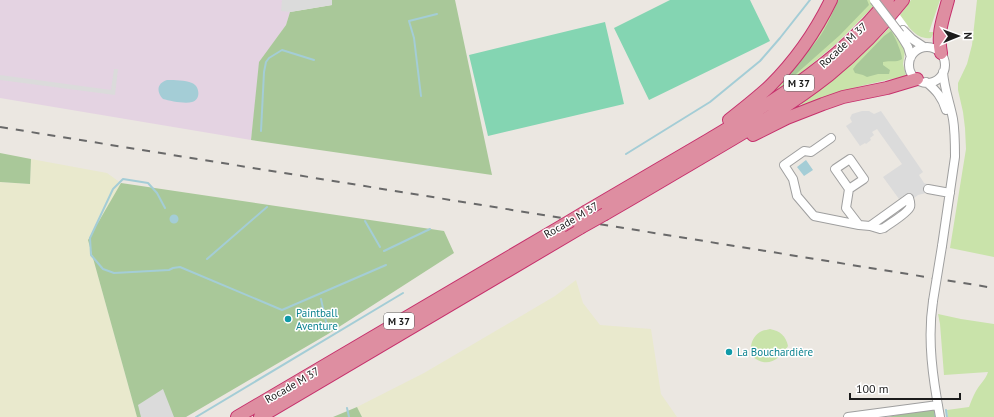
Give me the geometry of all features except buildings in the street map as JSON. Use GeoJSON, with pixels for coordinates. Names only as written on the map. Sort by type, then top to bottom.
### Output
{"type":"FeatureCollection","features":[{"type":"Feature","properties":{"kind":"highway"},"geometry":{"type":"LineString","coordinates":[[694,148],[755,99],[783,71],[812,34],[831,0]]}},
{"type":"Feature","properties":{"kind":"highway","name":"Rocade M 37"},"geometry":{"type":"LineString","coordinates":[[237,417],[776,99],[811,74],[844,47],[888,0]]}},
{"type":"Feature","properties":{"kind":"highway","name":"Rocade M 37"},"geometry":{"type":"LineString","coordinates":[[260,417],[718,148],[782,108],[830,74],[862,45],[903,0]]}},
{"type":"Feature","properties":{"kind":"highway"},"geometry":{"type":"LineString","coordinates":[[941,53],[939,40],[940,32],[948,0]]}},
{"type":"Feature","properties":{"kind":"highway"},"geometry":{"type":"LineString","coordinates":[[718,148],[756,134],[787,118],[823,104],[843,98],[922,81]]}},
{"type":"Feature","properties":{"kind":"street"},"geometry":{"type":"LineString","coordinates":[[874,0],[902,32],[924,47],[933,48],[941,53],[945,62],[943,72],[938,79],[930,82],[922,81]]}},
{"type":"Feature","properties":{"kind":"street"},"geometry":{"type":"LineString","coordinates":[[881,0],[902,32],[911,57],[910,70],[913,75],[937,92],[941,98],[947,114],[950,130],[952,174]]}},
{"type":"Feature","properties":{"kind":"street"},"geometry":{"type":"LineString","coordinates":[[911,57],[916,51],[924,47]]}},
{"type":"Feature","properties":{"kind":"street"},"geometry":{"type":"LineString","coordinates":[[940,417],[930,350],[931,328],[933,301],[955,157],[954,129],[945,89],[943,72]]}},
{"type":"Feature","properties":{"kind":"street"},"geometry":{"type":"LineString","coordinates":[[831,138],[811,152],[804,151],[784,164],[793,179],[797,196],[814,216],[880,228],[884,228],[910,208],[909,198],[870,226]]}},
{"type":"Feature","properties":{"kind":"street"},"geometry":{"type":"LineString","coordinates":[[849,189],[846,208],[859,224]]}},
{"type":"Feature","properties":{"kind":"street"},"geometry":{"type":"LineString","coordinates":[[928,189],[950,193]]}},
{"type":"Feature","properties":{"kind":"street"},"geometry":{"type":"LineString","coordinates":[[848,417],[938,405]]}},
{"type":"Feature","properties":{"kind":"shaded area"},"geometry":{"type":"Polygon","coordinates":[[[0,0],[332,0],[290,12],[286,25],[260,62],[251,140],[0,98],[0,0]]]}},
{"type":"Feature","properties":{"kind":"shaded area"},"geometry":{"type":"Polygon","coordinates":[[[282,0],[332,0],[332,5],[290,12],[281,11],[282,0]]]}},
{"type":"Feature","properties":{"kind":"shaded area"},"geometry":{"type":"Polygon","coordinates":[[[114,69],[118,69],[115,95],[0,80],[0,75],[111,90],[114,69]]]}},
{"type":"Feature","properties":{"kind":"shaded area"},"geometry":{"type":"Polygon","coordinates":[[[862,111],[869,111],[874,114],[881,111],[923,172],[919,175],[924,183],[927,184],[926,193],[918,195],[904,206],[905,196],[899,199],[883,177],[902,164],[877,129],[872,132],[874,135],[870,138],[871,140],[860,146],[846,126],[852,122],[850,118],[852,114],[862,111]]]}},
{"type":"Feature","properties":{"kind":"shaded area"},"geometry":{"type":"Polygon","coordinates":[[[163,389],[174,417],[141,417],[138,405],[163,389]]]}},
{"type":"Feature","properties":{"kind":"green space"},"geometry":{"type":"Polygon","coordinates":[[[332,0],[455,0],[492,175],[251,140],[259,62],[286,25],[290,12],[332,5],[332,0]]]}},
{"type":"Feature","properties":{"kind":"green space"},"geometry":{"type":"Polygon","coordinates":[[[670,0],[750,0],[770,41],[649,100],[614,28],[670,0]]]}},
{"type":"Feature","properties":{"kind":"green space"},"geometry":{"type":"Polygon","coordinates":[[[835,0],[870,0],[874,6],[838,42],[799,75],[761,100],[835,0]]]}},
{"type":"Feature","properties":{"kind":"green space"},"geometry":{"type":"Polygon","coordinates":[[[838,0],[867,0],[869,5],[840,35],[796,74],[792,75],[790,73],[824,30],[838,0]]]}},
{"type":"Feature","properties":{"kind":"green space"},"geometry":{"type":"Polygon","coordinates":[[[911,0],[940,0],[929,32],[934,32],[931,38],[917,35],[909,28],[900,15],[911,0]]]}},
{"type":"Feature","properties":{"kind":"green space"},"geometry":{"type":"Polygon","coordinates":[[[977,0],[994,0],[994,257],[950,248],[966,149],[965,128],[958,83],[967,64],[972,45],[977,0]]]}},
{"type":"Feature","properties":{"kind":"green space"},"geometry":{"type":"Polygon","coordinates":[[[605,22],[624,104],[488,136],[469,55],[605,22]]]}},
{"type":"Feature","properties":{"kind":"green space"},"geometry":{"type":"Polygon","coordinates":[[[890,27],[903,45],[905,51],[903,64],[906,76],[861,86],[830,95],[803,106],[801,104],[826,86],[848,67],[890,27]]]}},
{"type":"Feature","properties":{"kind":"green space"},"geometry":{"type":"Polygon","coordinates":[[[891,31],[898,45],[902,59],[883,62],[883,65],[890,70],[889,74],[878,74],[867,77],[855,73],[853,69],[856,65],[884,36],[891,31]]]}},
{"type":"Feature","properties":{"kind":"green space"},"geometry":{"type":"Polygon","coordinates":[[[0,153],[31,159],[30,184],[0,182],[0,153]]]}},
{"type":"Feature","properties":{"kind":"green space"},"geometry":{"type":"Polygon","coordinates":[[[31,159],[107,173],[121,183],[88,240],[137,417],[0,417],[0,182],[30,184],[31,159]]]}},
{"type":"Feature","properties":{"kind":"green space"},"geometry":{"type":"Polygon","coordinates":[[[121,183],[444,231],[454,253],[328,334],[186,417],[137,417],[88,240],[121,183]]]}},
{"type":"Feature","properties":{"kind":"green space"},"geometry":{"type":"Polygon","coordinates":[[[576,280],[583,303],[600,325],[651,329],[661,394],[677,417],[362,417],[357,407],[424,373],[555,296],[576,280]]]}},
{"type":"Feature","properties":{"kind":"green space"},"geometry":{"type":"Polygon","coordinates":[[[938,314],[994,324],[994,417],[948,417],[947,410],[969,407],[975,393],[988,372],[944,375],[938,314]]]}},
{"type":"Feature","properties":{"kind":"green space"},"geometry":{"type":"Polygon","coordinates":[[[770,329],[782,334],[786,339],[788,346],[777,359],[762,362],[752,356],[751,346],[753,339],[757,334],[770,329]]]}},
{"type":"Feature","properties":{"kind":"green space"},"geometry":{"type":"Polygon","coordinates":[[[357,407],[362,417],[333,417],[357,407]]]}},
{"type":"Feature","properties":{"kind":"green space"},"geometry":{"type":"Polygon","coordinates":[[[938,407],[940,417],[887,417],[938,407]]]}},
{"type":"Feature","properties":{"kind":"water"},"geometry":{"type":"Polygon","coordinates":[[[167,80],[189,82],[195,85],[198,90],[197,99],[186,103],[163,99],[159,94],[159,85],[167,80]]]}},
{"type":"Feature","properties":{"kind":"water"},"geometry":{"type":"Polygon","coordinates":[[[806,160],[813,170],[804,176],[797,167],[806,160]]]}},
{"type":"Feature","properties":{"kind":"water"},"geometry":{"type":"Polygon","coordinates":[[[174,214],[179,219],[174,224],[169,219],[174,214]]]}},
{"type":"Feature","properties":{"kind":"pier"},"geometry":{"type":"Polygon","coordinates":[[[870,0],[889,0],[908,26],[897,36],[870,0]]]}},
{"type":"Feature","properties":{"kind":"waterway"},"geometry":{"type":"LineString","coordinates":[[626,154],[710,102],[760,61],[810,0]]}},
{"type":"Feature","properties":{"kind":"waterway"},"geometry":{"type":"LineString","coordinates":[[421,96],[414,38],[409,21],[437,14]]}},
{"type":"Feature","properties":{"kind":"waterway"},"geometry":{"type":"LineString","coordinates":[[261,131],[264,72],[266,62],[269,58],[282,50],[314,60]]}},
{"type":"Feature","properties":{"kind":"waterway"},"geometry":{"type":"LineString","coordinates":[[165,208],[157,193],[148,183],[123,179],[113,189],[90,238],[91,255],[103,269],[114,273],[169,270],[180,267],[282,310],[386,265]]}},
{"type":"Feature","properties":{"kind":"waterway"},"geometry":{"type":"LineString","coordinates":[[207,259],[267,207]]}},
{"type":"Feature","properties":{"kind":"waterway"},"geometry":{"type":"LineString","coordinates":[[365,221],[380,247]]}},
{"type":"Feature","properties":{"kind":"waterway"},"geometry":{"type":"LineString","coordinates":[[384,251],[430,229]]}},
{"type":"Feature","properties":{"kind":"waterway"},"geometry":{"type":"LineString","coordinates":[[196,417],[403,293]]}},
{"type":"Feature","properties":{"kind":"waterway"},"geometry":{"type":"LineString","coordinates":[[321,299],[328,331]]}},
{"type":"Feature","properties":{"kind":"waterway"},"geometry":{"type":"LineString","coordinates":[[347,408],[349,417]]}},
{"type":"Feature","properties":{"kind":"waterway"},"geometry":{"type":"LineString","coordinates":[[946,410],[947,417]]}},
{"type":"Feature","properties":{"kind":"railway"},"geometry":{"type":"LineString","coordinates":[[0,127],[994,288]]}},
{"type":"Feature","properties":{"kind":"place","name":"Paintball Aventure"},"geometry":{"type":"Point","coordinates":[288,319]}},
{"type":"Feature","properties":{"kind":"place","name":"La Bouchardière"},"geometry":{"type":"Point","coordinates":[729,352]}}]}
